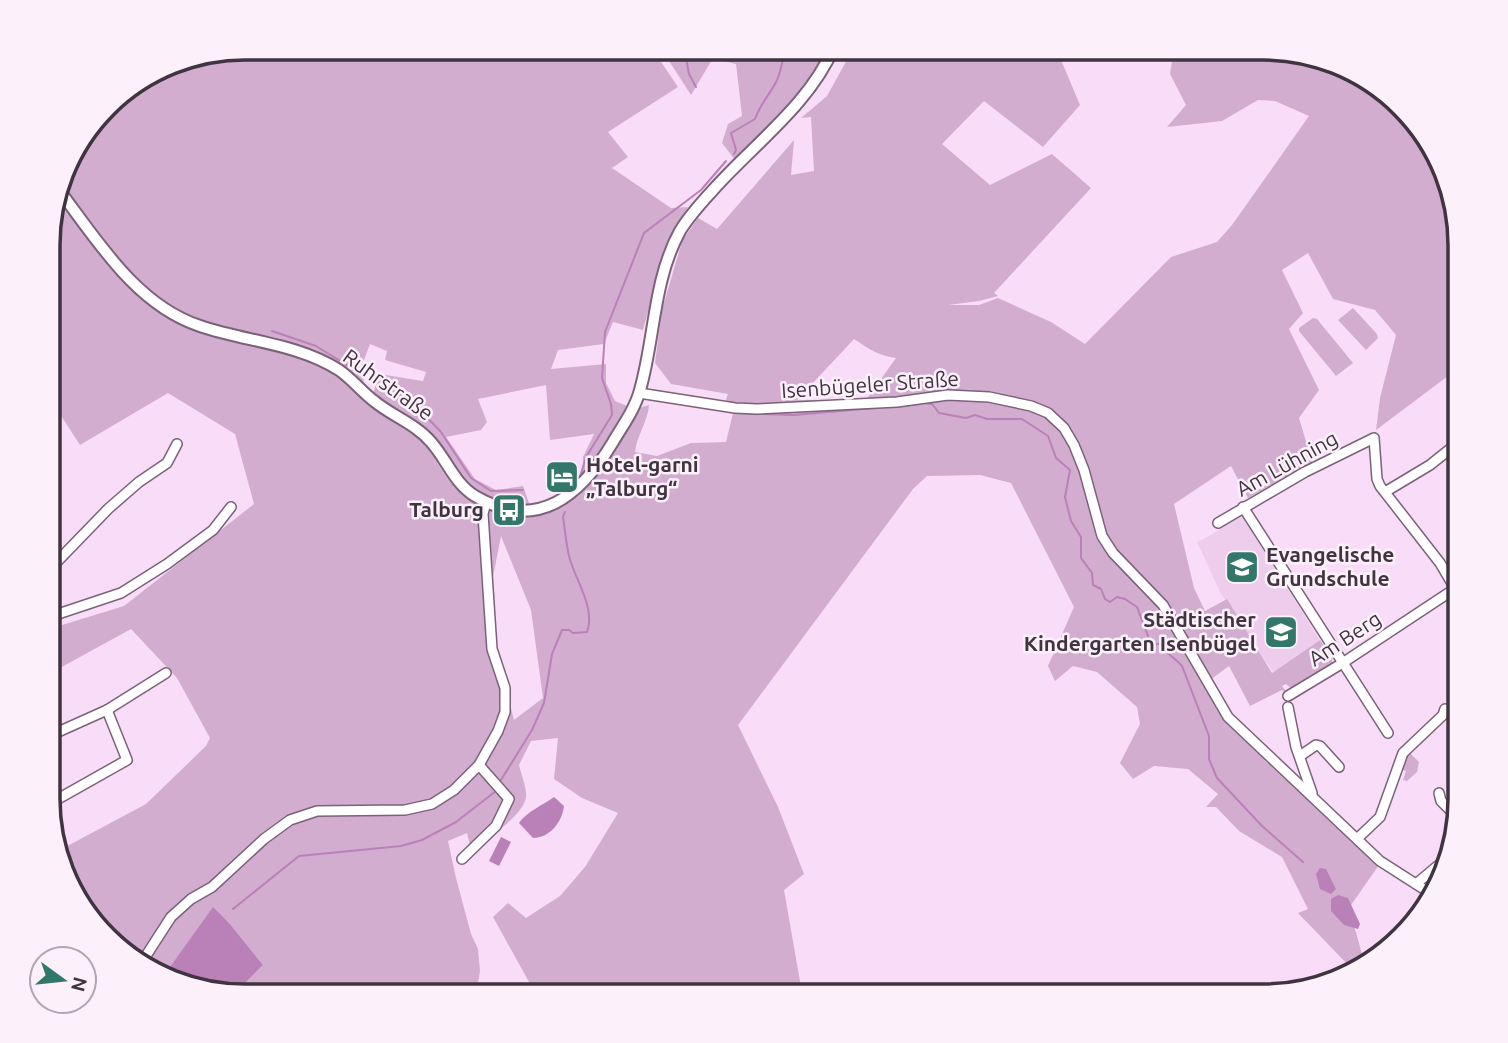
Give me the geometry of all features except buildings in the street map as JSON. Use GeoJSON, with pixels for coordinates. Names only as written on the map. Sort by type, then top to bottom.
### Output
{"type":"FeatureCollection","features":[{"type":"Feature","properties":{"kind":"main road","name":"Ruhrstraße"},"geometry":{"type":"LineString","coordinates":[[65,199],[114,263],[152,300],[172,315],[199,326],[286,346],[341,372],[374,402],[432,442],[459,484],[486,502],[507,509],[535,510],[560,502],[588,478],[633,408],[639,393],[656,302],[668,259],[680,231],[735,166],[801,100],[817,80],[827,60]]}},
{"type":"Feature","properties":{"kind":"street","name":"Isenbügeler Straße"},"geometry":{"type":"LineString","coordinates":[[639,393],[757,409],[897,402],[948,395],[974,396],[1031,406],[1048,413],[1064,428],[1074,445],[1084,470],[1102,536],[1113,553],[1163,605],[1228,717],[1380,861],[1424,889]]}},
{"type":"Feature","properties":{"kind":"street","name":"Am Lühning"},"geometry":{"type":"LineString","coordinates":[[1218,523],[1305,472],[1374,438],[1377,479],[1385,492]]}},
{"type":"Feature","properties":{"kind":"street"},"geometry":{"type":"LineString","coordinates":[[60,558],[108,509],[139,482],[167,463],[177,444]]}},
{"type":"Feature","properties":{"kind":"street"},"geometry":{"type":"LineString","coordinates":[[1448,450],[1430,465],[1385,492],[1448,576]]}},
{"type":"Feature","properties":{"kind":"street"},"geometry":{"type":"LineString","coordinates":[[146,955],[171,917],[212,887],[264,839],[290,820],[317,811],[405,810],[432,804],[454,790],[479,765],[498,732],[505,712],[505,688],[492,649],[483,514],[486,502]]}},
{"type":"Feature","properties":{"kind":"street"},"geometry":{"type":"LineString","coordinates":[[60,613],[121,593],[213,530],[231,507]]}},
{"type":"Feature","properties":{"kind":"street"},"geometry":{"type":"LineString","coordinates":[[1244,508],[1341,664],[1388,733]]}},
{"type":"Feature","properties":{"kind":"street","name":"Am Berg"},"geometry":{"type":"LineString","coordinates":[[1289,696],[1448,598]]}},
{"type":"Feature","properties":{"kind":"street"},"geometry":{"type":"LineString","coordinates":[[60,731],[107,710],[166,673]]}},
{"type":"Feature","properties":{"kind":"street","name":"Isenbügeler Straße"},"geometry":{"type":"LineString","coordinates":[[1288,707],[1313,795]]}},
{"type":"Feature","properties":{"kind":"street"},"geometry":{"type":"LineString","coordinates":[[1358,838],[1380,817],[1404,752],[1443,715],[1445,709]]}},
{"type":"Feature","properties":{"kind":"street"},"geometry":{"type":"LineString","coordinates":[[60,798],[127,760],[107,710]]}},
{"type":"Feature","properties":{"kind":"street"},"geometry":{"type":"LineString","coordinates":[[1300,756],[1316,745],[1320,746],[1339,767]]}},
{"type":"Feature","properties":{"kind":"street"},"geometry":{"type":"LineString","coordinates":[[462,859],[501,820],[509,800],[479,765]]}},
{"type":"Feature","properties":{"kind":"street"},"geometry":{"type":"LineString","coordinates":[[1439,793],[1441,801],[1448,808]]}},
{"type":"Feature","properties":{"kind":"street"},"geometry":{"type":"LineString","coordinates":[[1416,884],[1434,869]]}},
{"type":"Feature","properties":{"kind":"shaded area"},"geometry":{"type":"Polygon","coordinates":[[[244,60],[660,60],[678,87],[608,132],[628,157],[612,168],[671,208],[688,207],[667,241],[643,330],[613,322],[604,344],[558,350],[551,369],[606,364],[606,383],[615,401],[627,406],[598,454],[574,485],[583,468],[583,457],[594,434],[550,440],[546,385],[478,399],[487,422],[481,430],[446,437],[475,479],[496,490],[523,486],[530,506],[508,504],[476,491],[464,481],[423,427],[373,394],[379,374],[423,381],[426,372],[385,360],[387,351],[370,344],[362,365],[364,386],[323,357],[278,338],[199,322],[168,308],[117,260],[68,191],[91,142],[122,105],[152,84],[185,69],[220,61],[244,60]]]}},
{"type":"Feature","properties":{"kind":"shaded area"},"geometry":{"type":"Polygon","coordinates":[[[668,60],[712,60],[691,95],[668,60]]]}},
{"type":"Feature","properties":{"kind":"shaded area"},"geometry":{"type":"Polygon","coordinates":[[[719,60],[822,60],[799,93],[735,160],[722,143],[728,124],[742,116],[736,64],[719,60]]]}},
{"type":"Feature","properties":{"kind":"shaded area"},"geometry":{"type":"Polygon","coordinates":[[[847,60],[1061,60],[1080,105],[1043,147],[984,101],[942,144],[990,185],[1052,154],[1091,188],[994,293],[998,296],[948,305],[979,305],[998,298],[1051,322],[1085,344],[1171,257],[1217,242],[1309,116],[1275,101],[1258,100],[1222,121],[1167,127],[1186,105],[1170,74],[1172,60],[1276,60],[1312,66],[1356,84],[1376,98],[1403,122],[1417,142],[1439,185],[1445,208],[1448,232],[1448,376],[1376,430],[1380,398],[1396,335],[1375,310],[1333,299],[1308,253],[1282,270],[1303,313],[1289,329],[1319,390],[1299,418],[1312,462],[1248,498],[1231,466],[1174,504],[1194,588],[1205,611],[1227,599],[1272,673],[1320,640],[1332,658],[1332,664],[1295,688],[1292,689],[1286,684],[1282,686],[1288,695],[1282,690],[1250,706],[1229,666],[1206,683],[1266,762],[1285,772],[1381,862],[1349,908],[1362,955],[1346,963],[1298,913],[1308,909],[1282,857],[1239,831],[1216,807],[1206,807],[1218,794],[1188,769],[1154,766],[1133,779],[1120,763],[1140,724],[1137,707],[1097,672],[1073,666],[1055,681],[1048,666],[1074,607],[1011,483],[980,475],[927,476],[913,489],[738,725],[778,807],[804,874],[784,890],[800,984],[528,983],[493,917],[508,903],[526,918],[560,896],[585,867],[618,813],[582,798],[554,779],[558,738],[531,741],[519,765],[526,797],[519,812],[471,850],[467,833],[448,841],[471,934],[478,949],[478,983],[245,983],[263,965],[230,924],[213,908],[170,967],[132,945],[114,929],[91,901],[66,847],[146,804],[206,746],[210,738],[177,678],[131,629],[60,668],[60,626],[124,606],[254,504],[235,434],[168,393],[80,445],[60,414],[60,244],[65,203],[155,308],[193,327],[274,350],[331,373],[373,408],[417,437],[453,485],[471,500],[502,511],[537,512],[569,502],[581,493],[603,464],[636,409],[649,405],[635,452],[657,456],[691,443],[726,442],[733,413],[726,399],[728,394],[671,384],[655,363],[662,310],[682,241],[698,218],[717,229],[794,140],[791,175],[814,171],[811,117],[801,118],[827,96],[847,60]],[[854,339],[797,400],[866,400],[896,358],[869,349],[854,339]],[[501,536],[493,577],[492,633],[514,720],[543,698],[531,610],[501,536]]]}},
{"type":"Feature","properties":{"kind":"shaded area"},"geometry":{"type":"Polygon","coordinates":[[[1353,308],[1377,334],[1378,338],[1366,350],[1338,320],[1353,308]]]}},
{"type":"Feature","properties":{"kind":"shaded area"},"geometry":{"type":"Polygon","coordinates":[[[1313,318],[1317,319],[1353,363],[1336,376],[1299,331],[1299,328],[1313,318]]]}},
{"type":"Feature","properties":{"kind":"shaded area","name":"Evangelische Grundschule"},"geometry":{"type":"Polygon","coordinates":[[[1241,515],[1320,640],[1273,672],[1220,592],[1197,542],[1241,515]]]}},
{"type":"Feature","properties":{"kind":"shaded area"},"geometry":{"type":"Polygon","coordinates":[[[1409,752],[1419,762],[1417,772],[1407,781],[1403,780],[1406,771],[1400,769],[1409,752]]]}},
{"type":"Feature","properties":{"kind":"shaded area"},"geometry":{"type":"Polygon","coordinates":[[[554,797],[564,806],[561,818],[549,832],[533,838],[519,823],[530,812],[554,797]]]}},
{"type":"Feature","properties":{"kind":"shaded area"},"geometry":{"type":"Polygon","coordinates":[[[501,837],[511,842],[499,866],[489,861],[501,837]]]}},
{"type":"Feature","properties":{"kind":"shaded area"},"geometry":{"type":"Polygon","coordinates":[[[1320,868],[1326,869],[1336,889],[1331,894],[1320,889],[1316,874],[1320,868]]]}},
{"type":"Feature","properties":{"kind":"shaded area"},"geometry":{"type":"Polygon","coordinates":[[[1338,895],[1348,898],[1360,924],[1358,929],[1344,925],[1331,911],[1331,899],[1338,895]]]}},
{"type":"Feature","properties":{"kind":"shaded area"},"geometry":{"type":"Polygon","coordinates":[[[213,907],[263,965],[245,983],[208,980],[170,967],[213,907]]]}},
{"type":"Feature","properties":{"kind":"waterway"},"geometry":{"type":"LineString","coordinates":[[686,60],[689,74],[696,87]]}},
{"type":"Feature","properties":{"kind":"waterway"},"geometry":{"type":"LineString","coordinates":[[734,154],[736,150],[731,133],[755,119],[777,80],[783,60]]}},
{"type":"Feature","properties":{"kind":"waterway"},"geometry":{"type":"LineString","coordinates":[[580,477],[586,457],[612,415],[602,378],[605,332],[644,233],[701,190],[726,161]]}},
{"type":"Feature","properties":{"kind":"waterway"},"geometry":{"type":"LineString","coordinates":[[272,331],[316,346],[353,369]]}},
{"type":"Feature","properties":{"kind":"waterway"},"geometry":{"type":"LineString","coordinates":[[382,386],[393,396],[405,394],[441,432],[471,478],[491,491],[523,490]]}},
{"type":"Feature","properties":{"kind":"waterway"},"geometry":{"type":"LineString","coordinates":[[924,403],[932,404],[939,413],[966,418],[975,415],[987,419],[1022,419],[1048,436],[1056,458],[1070,470],[1065,497],[1071,521],[1081,537],[1081,558],[1092,573],[1093,585],[1101,589],[1105,599],[1110,602],[1117,597],[1137,607],[1151,644],[1161,644],[1182,666],[1209,736],[1209,759],[1217,778],[1262,826],[1303,862]]}},
{"type":"Feature","properties":{"kind":"waterway"},"geometry":{"type":"LineString","coordinates":[[737,413],[794,415],[898,406]]}},
{"type":"Feature","properties":{"kind":"waterway"},"geometry":{"type":"LineString","coordinates":[[501,780],[532,730],[544,703],[552,654],[562,630],[573,633],[587,632],[589,613],[569,556],[563,517],[565,512]]}},
{"type":"Feature","properties":{"kind":"waterway"},"geometry":{"type":"LineString","coordinates":[[233,909],[299,856],[401,846],[422,840],[456,822],[496,791]]}},
{"type":"Feature","properties":{"kind":"place","name":"Hotel-garni „Talburg“"},"geometry":{"type":"Point","coordinates":[562,477]}},
{"type":"Feature","properties":{"kind":"place","name":"Talburg"},"geometry":{"type":"Point","coordinates":[509,510]}},
{"type":"Feature","properties":{"kind":"place","name":"Evangelische Grundschule"},"geometry":{"type":"Point","coordinates":[1242,567]}},
{"type":"Feature","properties":{"kind":"place","name":"Städtischer Kindergarten Isenbügel"},"geometry":{"type":"Point","coordinates":[1281,632]}}]}
